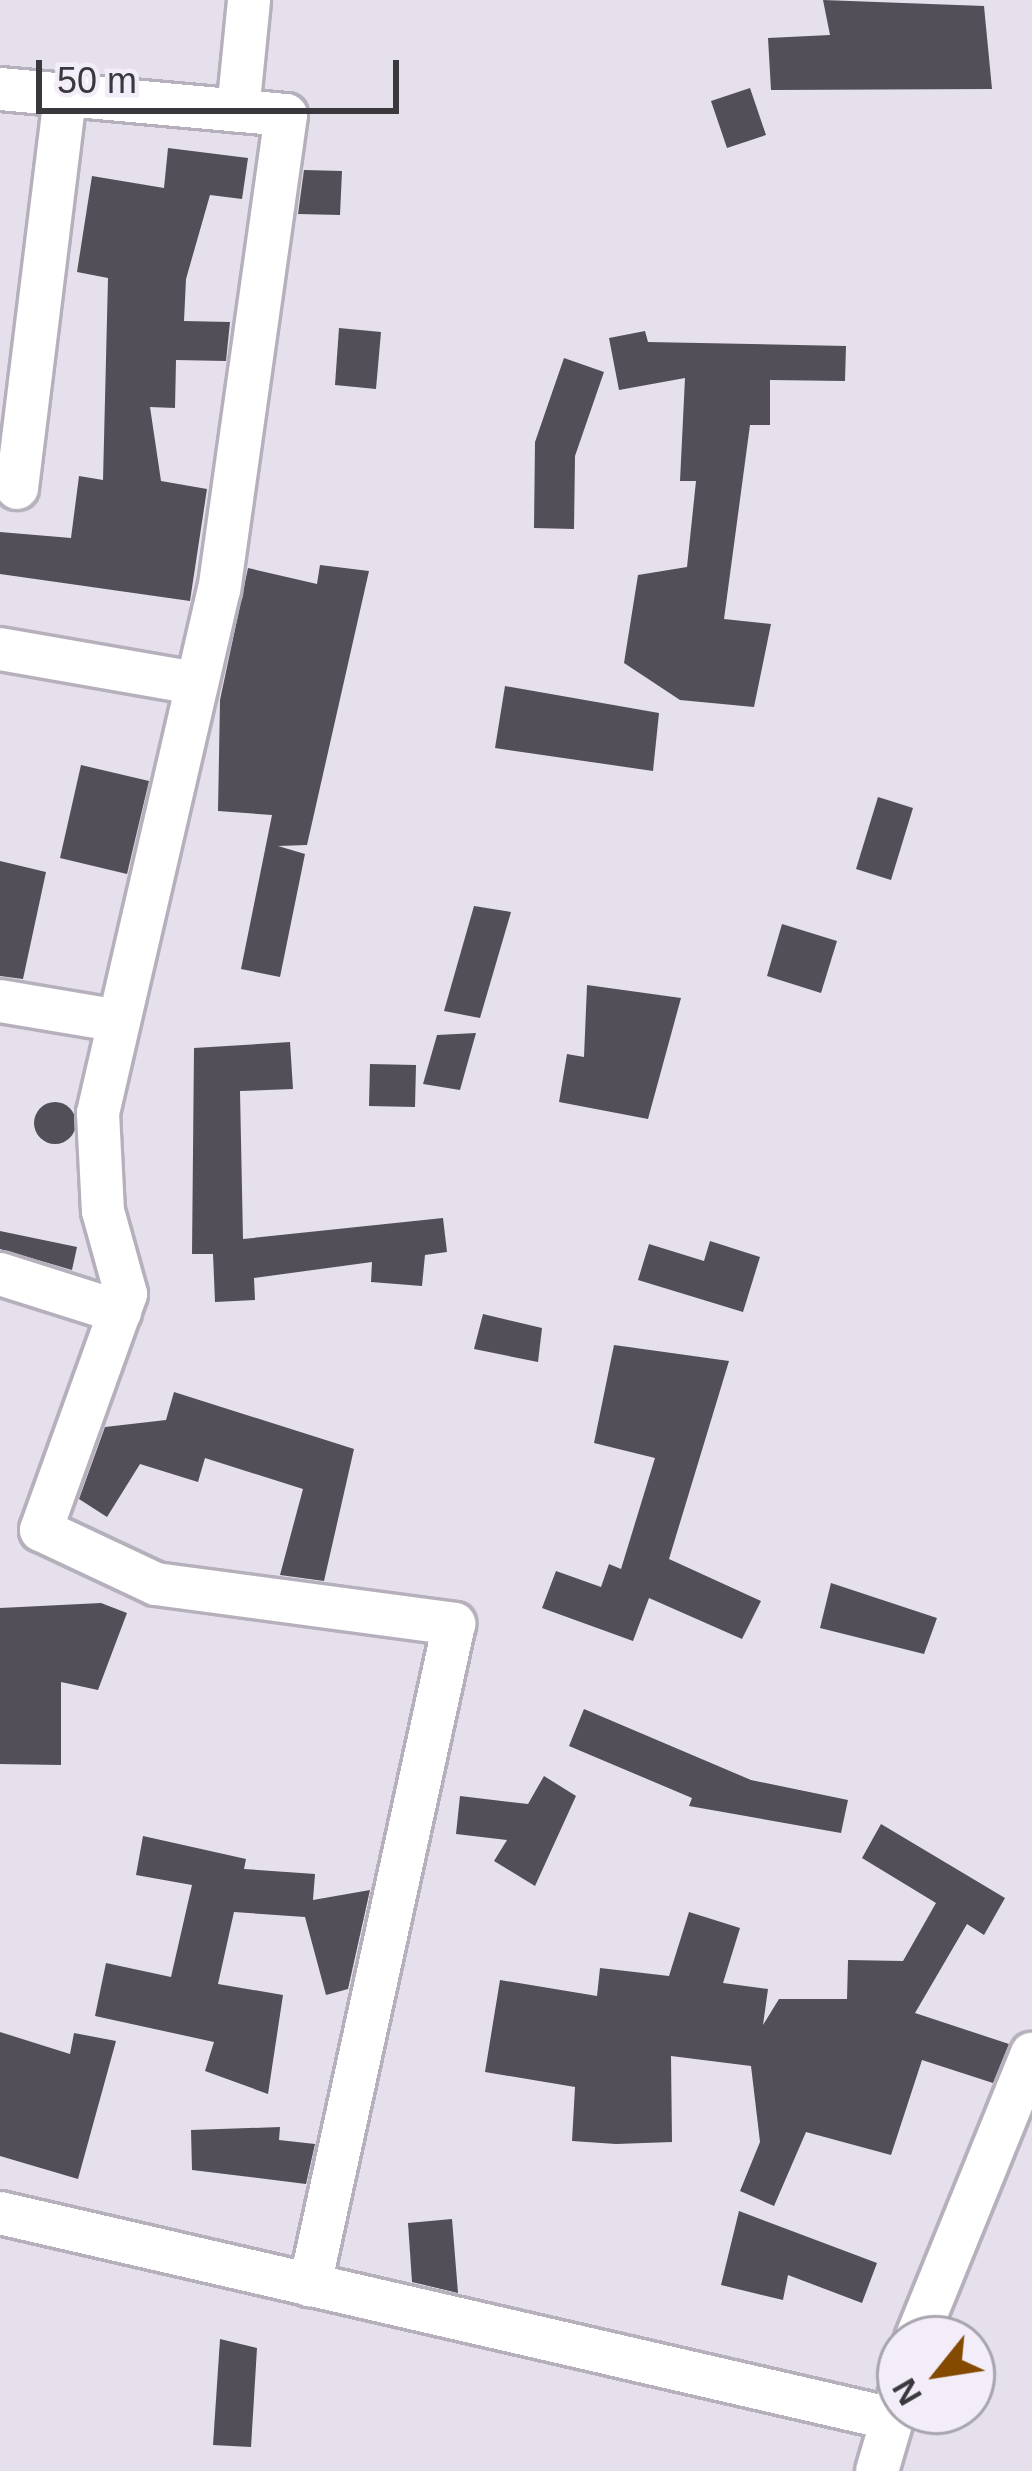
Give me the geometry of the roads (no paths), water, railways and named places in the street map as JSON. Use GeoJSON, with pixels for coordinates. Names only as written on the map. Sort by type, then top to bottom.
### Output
{"type":"FeatureCollection","features":[{"type":"Feature","properties":{"kind":"street"},"geometry":{"type":"LineString","coordinates":[[238,111],[249,0]]}},
{"type":"Feature","properties":{"kind":"street"},"geometry":{"type":"LineString","coordinates":[[0,89],[286,116],[219,590],[114,1020],[98,1113],[120,1312],[41,1530],[156,1585],[454,1624],[310,2285]]}},
{"type":"Feature","properties":{"kind":"street"},"geometry":{"type":"LineString","coordinates":[[17,488],[65,95]]}},
{"type":"Feature","properties":{"kind":"street"},"geometry":{"type":"LineString","coordinates":[[0,649],[194,683]]}},
{"type":"Feature","properties":{"kind":"street"},"geometry":{"type":"LineString","coordinates":[[0,1001],[114,1020]]}},
{"type":"Feature","properties":{"kind":"street"},"geometry":{"type":"LineString","coordinates":[[0,1274],[120,1312]]}},
{"type":"Feature","properties":{"kind":"street"},"geometry":{"type":"LineString","coordinates":[[926,2315],[1032,2054]]}},
{"type":"Feature","properties":{"kind":"street"},"geometry":{"type":"LineString","coordinates":[[0,2213],[310,2285],[876,2402]]}},
{"type":"Feature","properties":{"kind":"street"},"geometry":{"type":"LineString","coordinates":[[877,2471],[888,2435]]}}]}
